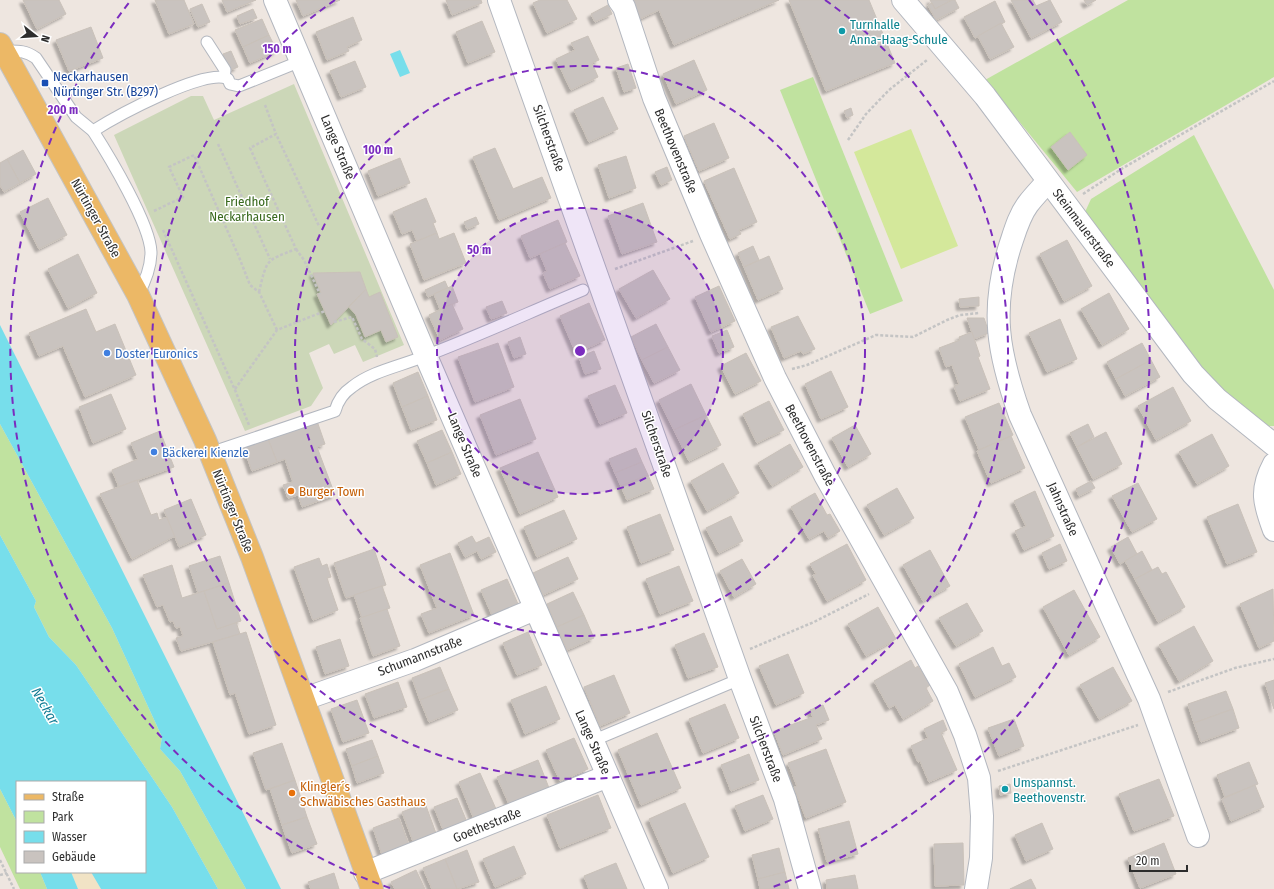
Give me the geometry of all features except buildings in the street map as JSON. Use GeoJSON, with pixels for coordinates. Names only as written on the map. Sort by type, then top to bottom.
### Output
{"type":"FeatureCollection","features":[{"type":"Feature","properties":{"kind":"main road","name":"Nürtinger Straße"},"geometry":{"type":"LineString","coordinates":[[2,47],[138,295],[210,453],[252,557],[369,881]]}},
{"type":"Feature","properties":{"kind":"street","name":"Lange Straße"},"geometry":{"type":"LineString","coordinates":[[275,0],[426,356],[657,889]]}},
{"type":"Feature","properties":{"kind":"street","name":"Silcherstraße"},"geometry":{"type":"LineString","coordinates":[[499,0],[590,282],[785,799],[810,889]]}},
{"type":"Feature","properties":{"kind":"street","name":"Beethovenstraße"},"geometry":{"type":"LineString","coordinates":[[619,0],[624,7],[654,98],[711,234],[775,378],[825,475],[888,584],[947,692],[965,735],[978,778],[982,816],[981,858],[976,889]]}},
{"type":"Feature","properties":{"kind":"street","name":"Steinmauerstraße"},"geometry":{"type":"LineString","coordinates":[[903,0],[984,96],[1193,374],[1217,399],[1274,446]]}},
{"type":"Feature","properties":{"kind":"street","name":"Jahnstraße"},"geometry":{"type":"LineString","coordinates":[[1048,181],[1028,204],[1017,224],[1003,270],[998,313],[999,333],[1006,374],[1020,415],[1149,698],[1198,836]]}},
{"type":"Feature","properties":{"kind":"street"},"geometry":{"type":"LineString","coordinates":[[1274,464],[1264,489],[1264,503],[1274,530]]}},
{"type":"Feature","properties":{"kind":"street","name":"Schumannstraße"},"geometry":{"type":"LineString","coordinates":[[304,699],[415,660],[536,609]]}},
{"type":"Feature","properties":{"kind":"street","name":"Goethestraße"},"geometry":{"type":"LineString","coordinates":[[369,881],[608,776]]}},
{"type":"Feature","properties":{"kind":"lane"},"geometry":{"type":"LineString","coordinates":[[207,42],[225,70],[224,77]]}},
{"type":"Feature","properties":{"kind":"lane"},"geometry":{"type":"LineString","coordinates":[[2,47],[29,53],[36,58],[76,117],[93,131],[113,165],[145,227],[151,252],[147,279],[138,295]]}},
{"type":"Feature","properties":{"kind":"lane"},"geometry":{"type":"LineString","coordinates":[[93,131],[179,87],[212,77],[224,77],[228,79],[230,84],[239,86],[301,61]]}},
{"type":"Feature","properties":{"kind":"lane"},"geometry":{"type":"LineString","coordinates":[[210,453],[335,411],[337,402],[352,386],[370,376],[426,356],[590,282]]}},
{"type":"Feature","properties":{"kind":"lane"},"geometry":{"type":"LineString","coordinates":[[592,741],[740,679]]}},
{"type":"Feature","properties":{"kind":"path"},"geometry":{"type":"LineString","coordinates":[[848,140],[866,114],[889,90],[943,47]]}},
{"type":"Feature","properties":{"kind":"path"},"geometry":{"type":"LineString","coordinates":[[1067,205],[1123,168],[1274,81]]}},
{"type":"Feature","properties":{"kind":"path"},"geometry":{"type":"LineString","coordinates":[[265,105],[276,134],[319,226]]}},
{"type":"Feature","properties":{"kind":"path"},"geometry":{"type":"LineString","coordinates":[[276,134],[250,148],[296,249],[304,260],[320,294]]}},
{"type":"Feature","properties":{"kind":"path"},"geometry":{"type":"LineString","coordinates":[[218,144],[270,259]]}},
{"type":"Feature","properties":{"kind":"path"},"geometry":{"type":"LineString","coordinates":[[158,218],[154,211],[184,197],[169,167],[194,155],[240,257],[250,285],[259,292],[277,330]]}},
{"type":"Feature","properties":{"kind":"path"},"geometry":{"type":"LineString","coordinates":[[161,225],[235,390],[249,424],[251,438]]}},
{"type":"Feature","properties":{"kind":"path"},"geometry":{"type":"LineString","coordinates":[[590,282],[711,234]]}},
{"type":"Feature","properties":{"kind":"path"},"geometry":{"type":"LineString","coordinates":[[259,292],[264,271],[270,259],[296,249]]}},
{"type":"Feature","properties":{"kind":"path"},"geometry":{"type":"LineString","coordinates":[[235,390],[277,330],[325,311]]}},
{"type":"Feature","properties":{"kind":"path"},"geometry":{"type":"LineString","coordinates":[[775,378],[789,370],[807,365],[876,335],[913,337],[960,316],[998,313]]}},
{"type":"Feature","properties":{"kind":"path"},"geometry":{"type":"LineString","coordinates":[[334,322],[352,317],[362,339],[375,348],[382,372]]}},
{"type":"Feature","properties":{"kind":"path"},"geometry":{"type":"LineString","coordinates":[[732,656],[814,622],[888,584]]}},
{"type":"Feature","properties":{"kind":"path"},"geometry":{"type":"LineString","coordinates":[[1149,698],[1235,668],[1274,659]]}},
{"type":"Feature","properties":{"kind":"path"},"geometry":{"type":"LineString","coordinates":[[978,778],[1157,719]]}},
{"type":"Feature","properties":{"kind":"path"},"geometry":{"type":"LineString","coordinates":[[0,860],[14,889]]}},
{"type":"Feature","properties":{"kind":"path"},"geometry":{"type":"LineString","coordinates":[[0,875],[7,873]]}},
{"type":"Feature","properties":{"kind":"green space"},"geometry":{"type":"Polygon","coordinates":[[[1128,0],[1274,0],[1274,77],[1077,192],[985,80],[1128,0]]]}},
{"type":"Feature","properties":{"kind":"green space"},"geometry":{"type":"Polygon","coordinates":[[[813,77],[903,301],[870,314],[780,90],[813,77]]]}},
{"type":"Feature","properties":{"kind":"green space","name":"Friedhof Neckarhausen"},"geometry":{"type":"Polygon","coordinates":[[[294,84],[404,345],[363,362],[355,345],[334,354],[329,344],[309,353],[323,388],[311,406],[245,431],[114,135],[191,96],[203,96],[214,120],[294,84]]]}},
{"type":"Feature","properties":{"kind":"green space"},"geometry":{"type":"Polygon","coordinates":[[[911,129],[958,246],[901,269],[854,152],[911,129]]]}},
{"type":"Feature","properties":{"kind":"green space"},"geometry":{"type":"Polygon","coordinates":[[[1194,135],[1274,290],[1274,426],[1265,426],[1209,380],[1085,212],[1091,199],[1194,135]]]}},
{"type":"Feature","properties":{"kind":"green space"},"geometry":{"type":"Polygon","coordinates":[[[0,424],[112,628],[162,737],[160,749],[180,771],[246,889],[218,889],[172,807],[76,665],[49,637],[34,607],[36,601],[0,535],[0,424]]]}},
{"type":"Feature","properties":{"kind":"green space"},"geometry":{"type":"Polygon","coordinates":[[[0,789],[16,820],[16,873],[40,873],[47,889],[20,889],[0,847],[0,789]]]}},
{"type":"Feature","properties":{"kind":"sand"},"geometry":{"type":"Polygon","coordinates":[[[71,873],[92,873],[101,889],[78,889],[71,873]]]}},
{"type":"Feature","properties":{"kind":"water"},"geometry":{"type":"Polygon","coordinates":[[[400,50],[410,73],[400,77],[390,54],[400,50]]]}},
{"type":"Feature","properties":{"kind":"water"},"geometry":{"type":"Polygon","coordinates":[[[0,325],[281,889],[246,889],[180,771],[160,749],[162,737],[112,628],[0,424],[0,325]]]}},
{"type":"Feature","properties":{"kind":"water","name":"Neckar"},"geometry":{"type":"Polygon","coordinates":[[[0,535],[36,601],[34,607],[49,637],[76,665],[172,807],[218,889],[101,889],[92,873],[146,873],[146,781],[16,781],[16,820],[0,789],[0,535]]]}},
{"type":"Feature","properties":{"kind":"water"},"geometry":{"type":"Polygon","coordinates":[[[40,873],[71,873],[78,889],[47,889],[40,873]]]}},
{"type":"Feature","properties":{"kind":"place","name":"Turnhalle Anna-Haag-Schule"},"geometry":{"type":"Point","coordinates":[842,31]}},
{"type":"Feature","properties":{"kind":"place","name":"Neckarhausen Nürtinger Str. (B297)"},"geometry":{"type":"Point","coordinates":[45,83]}},
{"type":"Feature","properties":{"kind":"place","name":"Doster Euronics"},"geometry":{"type":"Point","coordinates":[107,353]}},
{"type":"Feature","properties":{"kind":"place","name":"Bäckerei Kienzle"},"geometry":{"type":"Point","coordinates":[154,452]}},
{"type":"Feature","properties":{"kind":"place","name":"Burger Town"},"geometry":{"type":"Point","coordinates":[291,491]}},
{"type":"Feature","properties":{"kind":"place","name":"Umspannst. Beethovenstr."},"geometry":{"type":"Point","coordinates":[1005,789]}},
{"type":"Feature","properties":{"kind":"place","name":"Klingler´s Schwäbisches Gasthaus"},"geometry":{"type":"Point","coordinates":[292,793]}}]}
